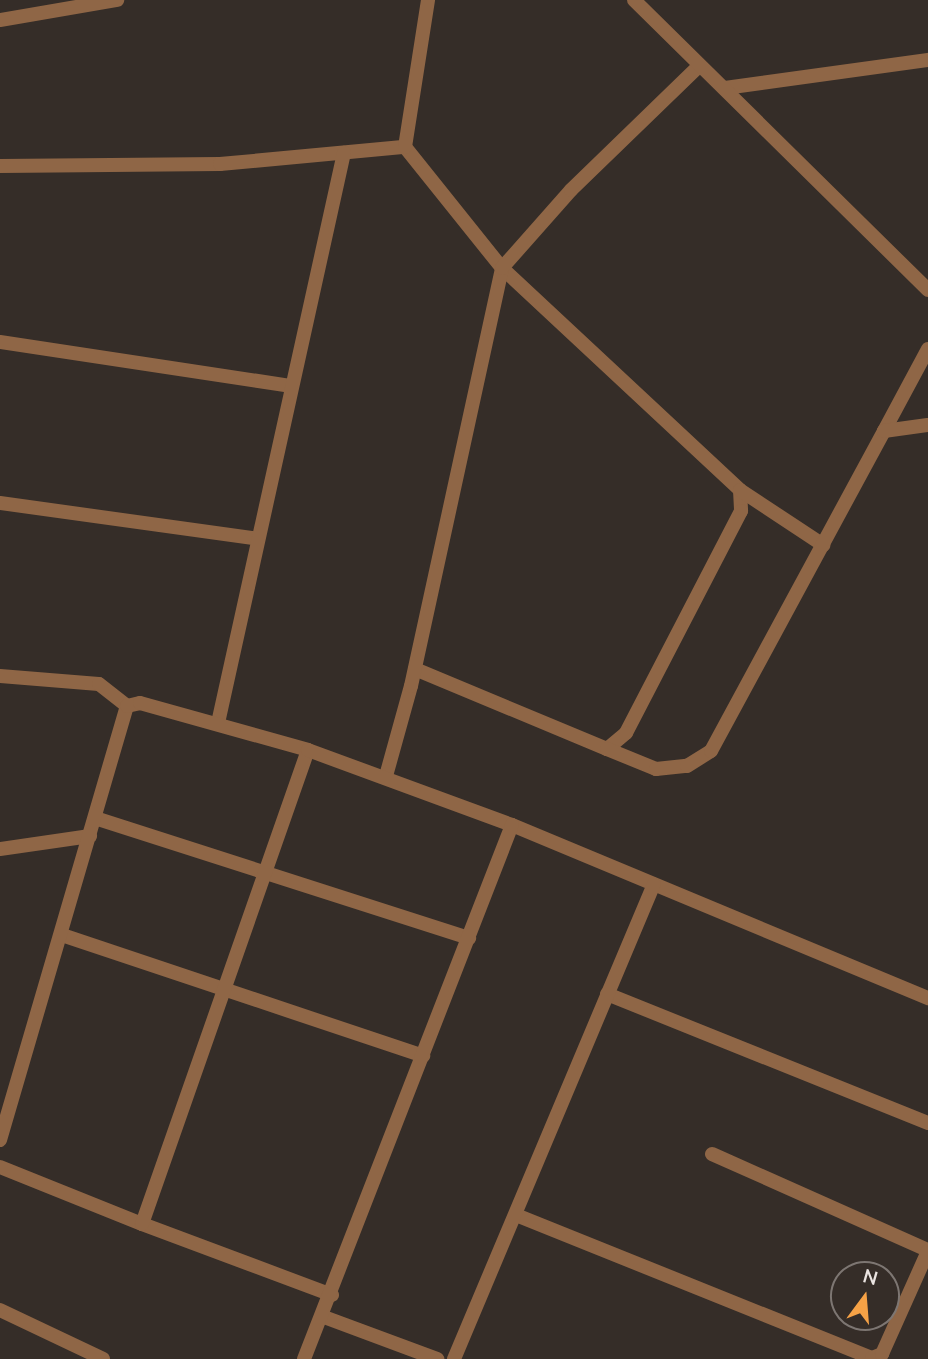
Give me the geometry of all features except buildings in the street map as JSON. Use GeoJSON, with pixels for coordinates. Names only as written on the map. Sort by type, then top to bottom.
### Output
{"type":"FeatureCollection","features":[{"type":"Feature","properties":{"kind":"street"},"geometry":{"type":"LineString","coordinates":[[0,20],[116,0]]}},
{"type":"Feature","properties":{"kind":"street"},"geometry":{"type":"LineString","coordinates":[[428,0],[405,147],[502,268],[740,490],[823,545]]}},
{"type":"Feature","properties":{"kind":"street"},"geometry":{"type":"LineString","coordinates":[[634,0],[928,290]]}},
{"type":"Feature","properties":{"kind":"street"},"geometry":{"type":"LineString","coordinates":[[725,88],[928,60]]}},
{"type":"Feature","properties":{"kind":"street"},"geometry":{"type":"LineString","coordinates":[[386,776],[415,669],[502,268],[571,191],[699,66]]}},
{"type":"Feature","properties":{"kind":"street"},"geometry":{"type":"LineString","coordinates":[[0,166],[220,164],[405,147]]}},
{"type":"Feature","properties":{"kind":"street"},"geometry":{"type":"LineString","coordinates":[[218,723],[344,153]]}},
{"type":"Feature","properties":{"kind":"street"},"geometry":{"type":"LineString","coordinates":[[0,342],[292,386]]}},
{"type":"Feature","properties":{"kind":"street"},"geometry":{"type":"LineString","coordinates":[[415,669],[656,769],[687,765],[711,751],[928,349]]}},
{"type":"Feature","properties":{"kind":"street"},"geometry":{"type":"LineString","coordinates":[[884,431],[928,425]]}},
{"type":"Feature","properties":{"kind":"street"},"geometry":{"type":"LineString","coordinates":[[607,749],[626,733],[731,536],[741,511],[740,490]]}},
{"type":"Feature","properties":{"kind":"street"},"geometry":{"type":"LineString","coordinates":[[0,503],[258,539]]}},
{"type":"Feature","properties":{"kind":"street"},"geometry":{"type":"LineString","coordinates":[[0,676],[99,684],[127,706]]}},
{"type":"Feature","properties":{"kind":"street"},"geometry":{"type":"LineString","coordinates":[[127,706],[140,703],[218,723],[386,776],[512,825],[928,998]]}},
{"type":"Feature","properties":{"kind":"street"},"geometry":{"type":"LineString","coordinates":[[0,1140],[127,706]]}},
{"type":"Feature","properties":{"kind":"street"},"geometry":{"type":"LineString","coordinates":[[142,1224],[308,750]]}},
{"type":"Feature","properties":{"kind":"street"},"geometry":{"type":"LineString","coordinates":[[95,818],[263,876],[469,938]]}},
{"type":"Feature","properties":{"kind":"street"},"geometry":{"type":"LineString","coordinates":[[304,1359],[324,1317],[512,825]]}},
{"type":"Feature","properties":{"kind":"street"},"geometry":{"type":"LineString","coordinates":[[0,849],[90,836]]}},
{"type":"Feature","properties":{"kind":"street"},"geometry":{"type":"LineString","coordinates":[[454,1359],[654,884]]}},
{"type":"Feature","properties":{"kind":"street"},"geometry":{"type":"LineString","coordinates":[[62,935],[423,1056]]}},
{"type":"Feature","properties":{"kind":"street"},"geometry":{"type":"LineString","coordinates":[[607,994],[928,1123]]}},
{"type":"Feature","properties":{"kind":"street"},"geometry":{"type":"LineString","coordinates":[[516,1215],[872,1358],[882,1354],[928,1251],[712,1154]]}},
{"type":"Feature","properties":{"kind":"street"},"geometry":{"type":"LineString","coordinates":[[0,1167],[142,1224],[332,1295]]}},
{"type":"Feature","properties":{"kind":"street"},"geometry":{"type":"LineString","coordinates":[[0,1310],[103,1359]]}},
{"type":"Feature","properties":{"kind":"street"},"geometry":{"type":"LineString","coordinates":[[324,1317],[437,1359]]}}]}
